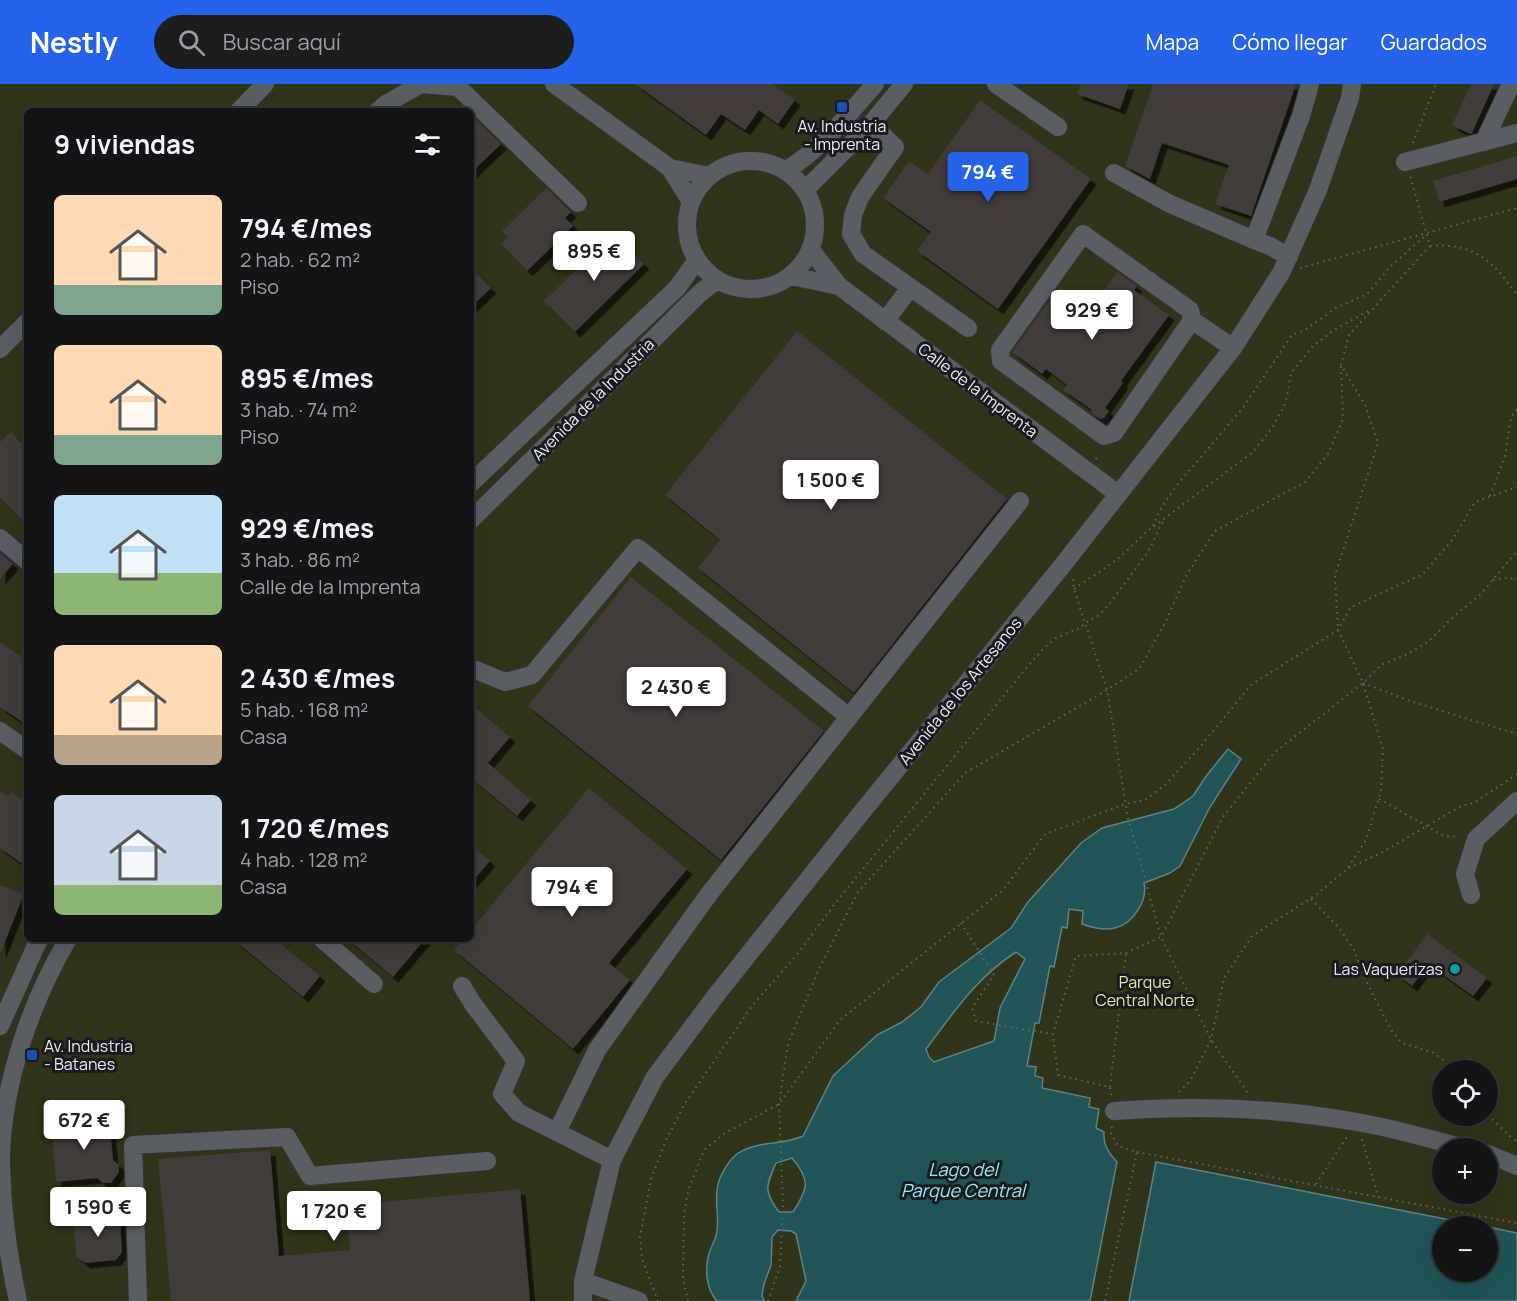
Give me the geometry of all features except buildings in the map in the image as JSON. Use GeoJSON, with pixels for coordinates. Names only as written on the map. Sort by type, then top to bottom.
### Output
{"type":"FeatureCollection","features":[{"type":"Feature","properties":{"kind":"street"},"geometry":{"type":"LineString","coordinates":[[242,108],[265,84]]}},
{"type":"Feature","properties":{"kind":"street"},"geometry":{"type":"LineString","coordinates":[[381,108],[421,84],[458,87],[578,203]]}},
{"type":"Feature","properties":{"kind":"street"},"geometry":{"type":"LineString","coordinates":[[554,84],[670,168],[691,202]]}},
{"type":"Feature","properties":{"kind":"street"},"geometry":{"type":"LineString","coordinates":[[785,171],[800,161],[850,113],[875,84]]}},
{"type":"Feature","properties":{"kind":"street"},"geometry":{"type":"LineString","coordinates":[[805,190],[871,124],[904,84]]}},
{"type":"Feature","properties":{"kind":"street"},"geometry":{"type":"LineString","coordinates":[[996,84],[1058,127]]}},
{"type":"Feature","properties":{"kind":"street"},"geometry":{"type":"LineString","coordinates":[[1254,240],[1301,116],[1310,84]]}},
{"type":"Feature","properties":{"kind":"street","name":"Avenida de los Artesanos"},"geometry":{"type":"LineString","coordinates":[[583,1301],[583,1281],[612,1160],[654,1077],[717,993],[1062,566],[1233,348],[1285,265],[1318,190],[1350,98],[1352,84]]}},
{"type":"Feature","properties":{"kind":"street"},"geometry":{"type":"LineString","coordinates":[[1484,142],[1511,84]]}},
{"type":"Feature","properties":{"kind":"street"},"geometry":{"type":"LineString","coordinates":[[871,124],[895,147],[860,197],[853,215],[851,234],[863,254],[968,328]]}},
{"type":"Feature","properties":{"kind":"street"},"geometry":{"type":"LineString","coordinates":[[1405,162],[1517,133]]}},
{"type":"Feature","properties":{"kind":"street"},"geometry":{"type":"LineString","coordinates":[[746,161],[766,163],[785,171],[805,190],[813,209],[815,230],[811,250],[790,276],[773,286],[754,290],[735,288],[717,280],[697,260],[689,241],[687,221],[691,202],[699,188],[710,176],[727,166],[746,161]]}},
{"type":"Feature","properties":{"kind":"street"},"geometry":{"type":"LineString","coordinates":[[670,168],[710,176]]}},
{"type":"Feature","properties":{"kind":"street"},"geometry":{"type":"LineString","coordinates":[[1114,173],[1168,203],[1270,246],[1285,265]]}},
{"type":"Feature","properties":{"kind":"street"},"geometry":{"type":"LineString","coordinates":[[1192,320],[1114,433],[1104,436],[1001,361],[1000,351],[1083,234],[1190,310],[1192,320],[1233,348]]}},
{"type":"Feature","properties":{"kind":"street","name":"Calle de la Imprenta"},"geometry":{"type":"LineString","coordinates":[[811,250],[838,286],[1118,494]]}},
{"type":"Feature","properties":{"kind":"street","name":"Avenida de la Industria"},"geometry":{"type":"LineString","coordinates":[[474,480],[677,288],[697,260]]}},
{"type":"Feature","properties":{"kind":"street","name":"Calle de la Imprenta"},"geometry":{"type":"LineString","coordinates":[[790,276],[838,286]]}},
{"type":"Feature","properties":{"kind":"street","name":"Avenida de la Industria"},"geometry":{"type":"LineString","coordinates":[[474,517],[700,293],[717,280]]}},
{"type":"Feature","properties":{"kind":"street"},"geometry":{"type":"LineString","coordinates":[[885,321],[910,288]]}},
{"type":"Feature","properties":{"kind":"street"},"geometry":{"type":"LineString","coordinates":[[0,349],[24,325]]}},
{"type":"Feature","properties":{"kind":"street"},"geometry":{"type":"LineString","coordinates":[[557,1132],[597,1050],[709,894],[1020,501]]}},
{"type":"Feature","properties":{"kind":"street"},"geometry":{"type":"LineString","coordinates":[[0,538],[24,558]]}},
{"type":"Feature","properties":{"kind":"street"},"geometry":{"type":"LineString","coordinates":[[474,669],[505,681],[532,675],[638,548],[849,717]]}},
{"type":"Feature","properties":{"kind":"street"},"geometry":{"type":"LineString","coordinates":[[0,731],[24,748]]}},
{"type":"Feature","properties":{"kind":"street"},"geometry":{"type":"LineString","coordinates":[[1471,895],[1465,874],[1476,840],[1517,801]]}},
{"type":"Feature","properties":{"kind":"street"},"geometry":{"type":"LineString","coordinates":[[0,1025],[38,942]]}},
{"type":"Feature","properties":{"kind":"street"},"geometry":{"type":"LineString","coordinates":[[18,1301],[9,1258],[3,1197],[1,1155],[5,1112],[13,1075],[34,1006],[66,942]]}},
{"type":"Feature","properties":{"kind":"street"},"geometry":{"type":"LineString","coordinates":[[325,942],[374,984]]}},
{"type":"Feature","properties":{"kind":"street"},"geometry":{"type":"LineString","coordinates":[[462,986],[516,1061],[502,1094],[519,1113],[612,1160]]}},
{"type":"Feature","properties":{"kind":"street"},"geometry":{"type":"LineString","coordinates":[[1114,1111],[1162,1107],[1259,1110],[1357,1122],[1432,1140]]}},
{"type":"Feature","properties":{"kind":"street"},"geometry":{"type":"LineString","coordinates":[[138,1301],[133,1145],[286,1137],[310,1176],[487,1161]]}},
{"type":"Feature","properties":{"kind":"street"},"geometry":{"type":"LineString","coordinates":[[1498,1158],[1517,1166]]}},
{"type":"Feature","properties":{"kind":"street"},"geometry":{"type":"LineString","coordinates":[[583,1281],[639,1301]]}},
{"type":"Feature","properties":{"kind":"path"},"geometry":{"type":"LineString","coordinates":[[1430,246],[1405,162],[1437,84]]}},
{"type":"Feature","properties":{"kind":"path"},"geometry":{"type":"LineString","coordinates":[[1285,265],[1428,233],[1517,208]]}},
{"type":"Feature","properties":{"kind":"path"},"geometry":{"type":"LineString","coordinates":[[1151,528],[1177,485],[1242,409],[1292,335],[1305,330],[1336,308],[1367,294],[1391,266],[1428,233]]}},
{"type":"Feature","properties":{"kind":"path"},"geometry":{"type":"LineString","coordinates":[[768,1300],[780,1267],[783,1205],[779,1104],[788,1044],[818,971],[858,892],[965,773],[1107,690],[1140,668],[1187,574],[1215,531],[1305,482],[1328,454],[1343,419],[1341,365],[1349,335],[1430,246],[1446,245],[1470,250],[1489,261],[1505,277],[1517,296]]}},
{"type":"Feature","properties":{"kind":"path"},"geometry":{"type":"LineString","coordinates":[[1074,589],[1118,559],[1151,528],[1253,452],[1274,425],[1286,402],[1291,373],[1313,346],[1335,330],[1372,309]]}},
{"type":"Feature","properties":{"kind":"path"},"geometry":{"type":"LineString","coordinates":[[1341,365],[1365,405],[1378,442],[1335,575],[1338,630],[1363,683],[1383,749],[1379,799],[1366,840],[1347,869]]}},
{"type":"Feature","properties":{"kind":"path"},"geometry":{"type":"LineString","coordinates":[[1490,496],[1505,456],[1511,417],[1517,409]]}},
{"type":"Feature","properties":{"kind":"path"},"geometry":{"type":"LineString","coordinates":[[688,1301],[683,1278],[684,1215],[688,1191],[704,1150],[725,1133],[779,1104],[840,1020],[1003,890],[1046,834],[1125,804],[1144,800],[1165,785],[1251,686],[1338,630],[1350,606],[1423,574],[1453,539],[1475,502],[1517,488]]}},
{"type":"Feature","properties":{"kind":"path"},"geometry":{"type":"LineString","coordinates":[[658,1301],[642,1259],[640,1238],[651,1179],[674,1122],[684,1104],[752,1005],[799,952],[837,901],[1028,666],[1056,638],[1074,632],[1107,607],[1148,552],[1164,519]]}},
{"type":"Feature","properties":{"kind":"path"},"geometry":{"type":"LineString","coordinates":[[1110,1086],[1058,1075],[1053,1034],[1076,956],[1126,953],[1161,937],[1223,817],[1274,753],[1363,683],[1382,665],[1428,642],[1493,580],[1517,550]]}},
{"type":"Feature","properties":{"kind":"path"},"geometry":{"type":"LineString","coordinates":[[1062,566],[1072,574],[1074,589],[1107,690],[1128,818],[1161,937],[1211,1040],[1259,1110]]}},
{"type":"Feature","properties":{"kind":"path"},"geometry":{"type":"LineString","coordinates":[[1493,580],[1517,579]]}},
{"type":"Feature","properties":{"kind":"path"},"geometry":{"type":"LineString","coordinates":[[1363,683],[1410,701],[1517,734]]}},
{"type":"Feature","properties":{"kind":"path"},"geometry":{"type":"LineString","coordinates":[[1162,1107],[1190,1081],[1211,1040],[1224,978],[1252,936],[1310,898],[1347,869],[1382,853],[1461,806],[1474,803],[1517,774]]}},
{"type":"Feature","properties":{"kind":"path"},"geometry":{"type":"LineString","coordinates":[[1379,799],[1444,836],[1481,835]]}},
{"type":"Feature","properties":{"kind":"path"},"geometry":{"type":"LineString","coordinates":[[1310,898],[1340,929],[1354,950],[1381,1010],[1397,1037],[1402,1043],[1434,1053],[1443,1060]]}},
{"type":"Feature","properties":{"kind":"path"},"geometry":{"type":"LineString","coordinates":[[961,923],[994,975],[972,1008],[976,1021],[1053,1034]]}},
{"type":"Feature","properties":{"kind":"path"},"geometry":{"type":"LineString","coordinates":[[1126,953],[1110,1086],[1114,1111],[1111,1133],[1118,1146],[1137,1152],[1517,1223]]}},
{"type":"Feature","properties":{"kind":"path"},"geometry":{"type":"LineString","coordinates":[[1315,1185],[1357,1122]]}},
{"type":"Feature","properties":{"kind":"path"},"geometry":{"type":"LineString","coordinates":[[1357,1122],[1378,1197]]}},
{"type":"Feature","properties":{"kind":"path"},"geometry":{"type":"LineString","coordinates":[[1498,1125],[1517,1143]]}},
{"type":"Feature","properties":{"kind":"path"},"geometry":{"type":"LineString","coordinates":[[1105,1301],[1137,1152]]}},
{"type":"Feature","properties":{"kind":"green space","name":"Parque Central Norte"},"geometry":{"type":"Polygon","coordinates":[[[0,84],[1517,84],[1517,1301],[0,1301],[0,84]]]}},
{"type":"Feature","properties":{"kind":"water","name":"Lago del Parque Central"},"geometry":{"type":"Polygon","coordinates":[[[1228,749],[1241,759],[1210,807],[1180,866],[1170,873],[1144,883],[1144,897],[1138,910],[1128,922],[1111,929],[1094,928],[1082,924],[1083,911],[1069,909],[1067,928],[1062,927],[1054,967],[1050,966],[1039,1023],[1035,1023],[1027,1066],[1036,1067],[1035,1076],[1043,1078],[1042,1088],[1090,1098],[1089,1107],[1099,1109],[1096,1128],[1104,1132],[1107,1148],[1117,1162],[1090,1301],[796,1301],[806,1281],[796,1234],[791,1231],[778,1230],[772,1237],[771,1265],[762,1295],[764,1301],[717,1301],[709,1286],[707,1263],[717,1230],[719,1180],[730,1161],[737,1154],[753,1147],[803,1136],[833,1076],[877,1035],[902,1022],[921,1007],[939,982],[1011,928],[1028,902],[1081,843],[1102,828],[1174,809],[1193,796],[1228,749]],[[1016,952],[977,984],[926,1049],[934,1062],[994,1041],[1000,1008],[1025,959],[1016,952]],[[792,1158],[776,1163],[768,1183],[770,1199],[779,1212],[793,1212],[804,1191],[805,1179],[792,1158]]]}},
{"type":"Feature","properties":{"kind":"water"},"geometry":{"type":"Polygon","coordinates":[[[1156,1162],[1432,1216],[1432,1282],[1498,1282],[1498,1229],[1517,1233],[1517,1301],[1129,1301],[1156,1162]]]}},
{"type":"Feature","properties":{"kind":"place","name":"Av. Industria - Imprenta"},"geometry":{"type":"Point","coordinates":[842,107]}},
{"type":"Feature","properties":{"kind":"place","name":"Las Vaquerizas"},"geometry":{"type":"Point","coordinates":[1455,969]}},
{"type":"Feature","properties":{"kind":"place","name":"Av. Industria - Batanes"},"geometry":{"type":"Point","coordinates":[32,1055]}}]}
